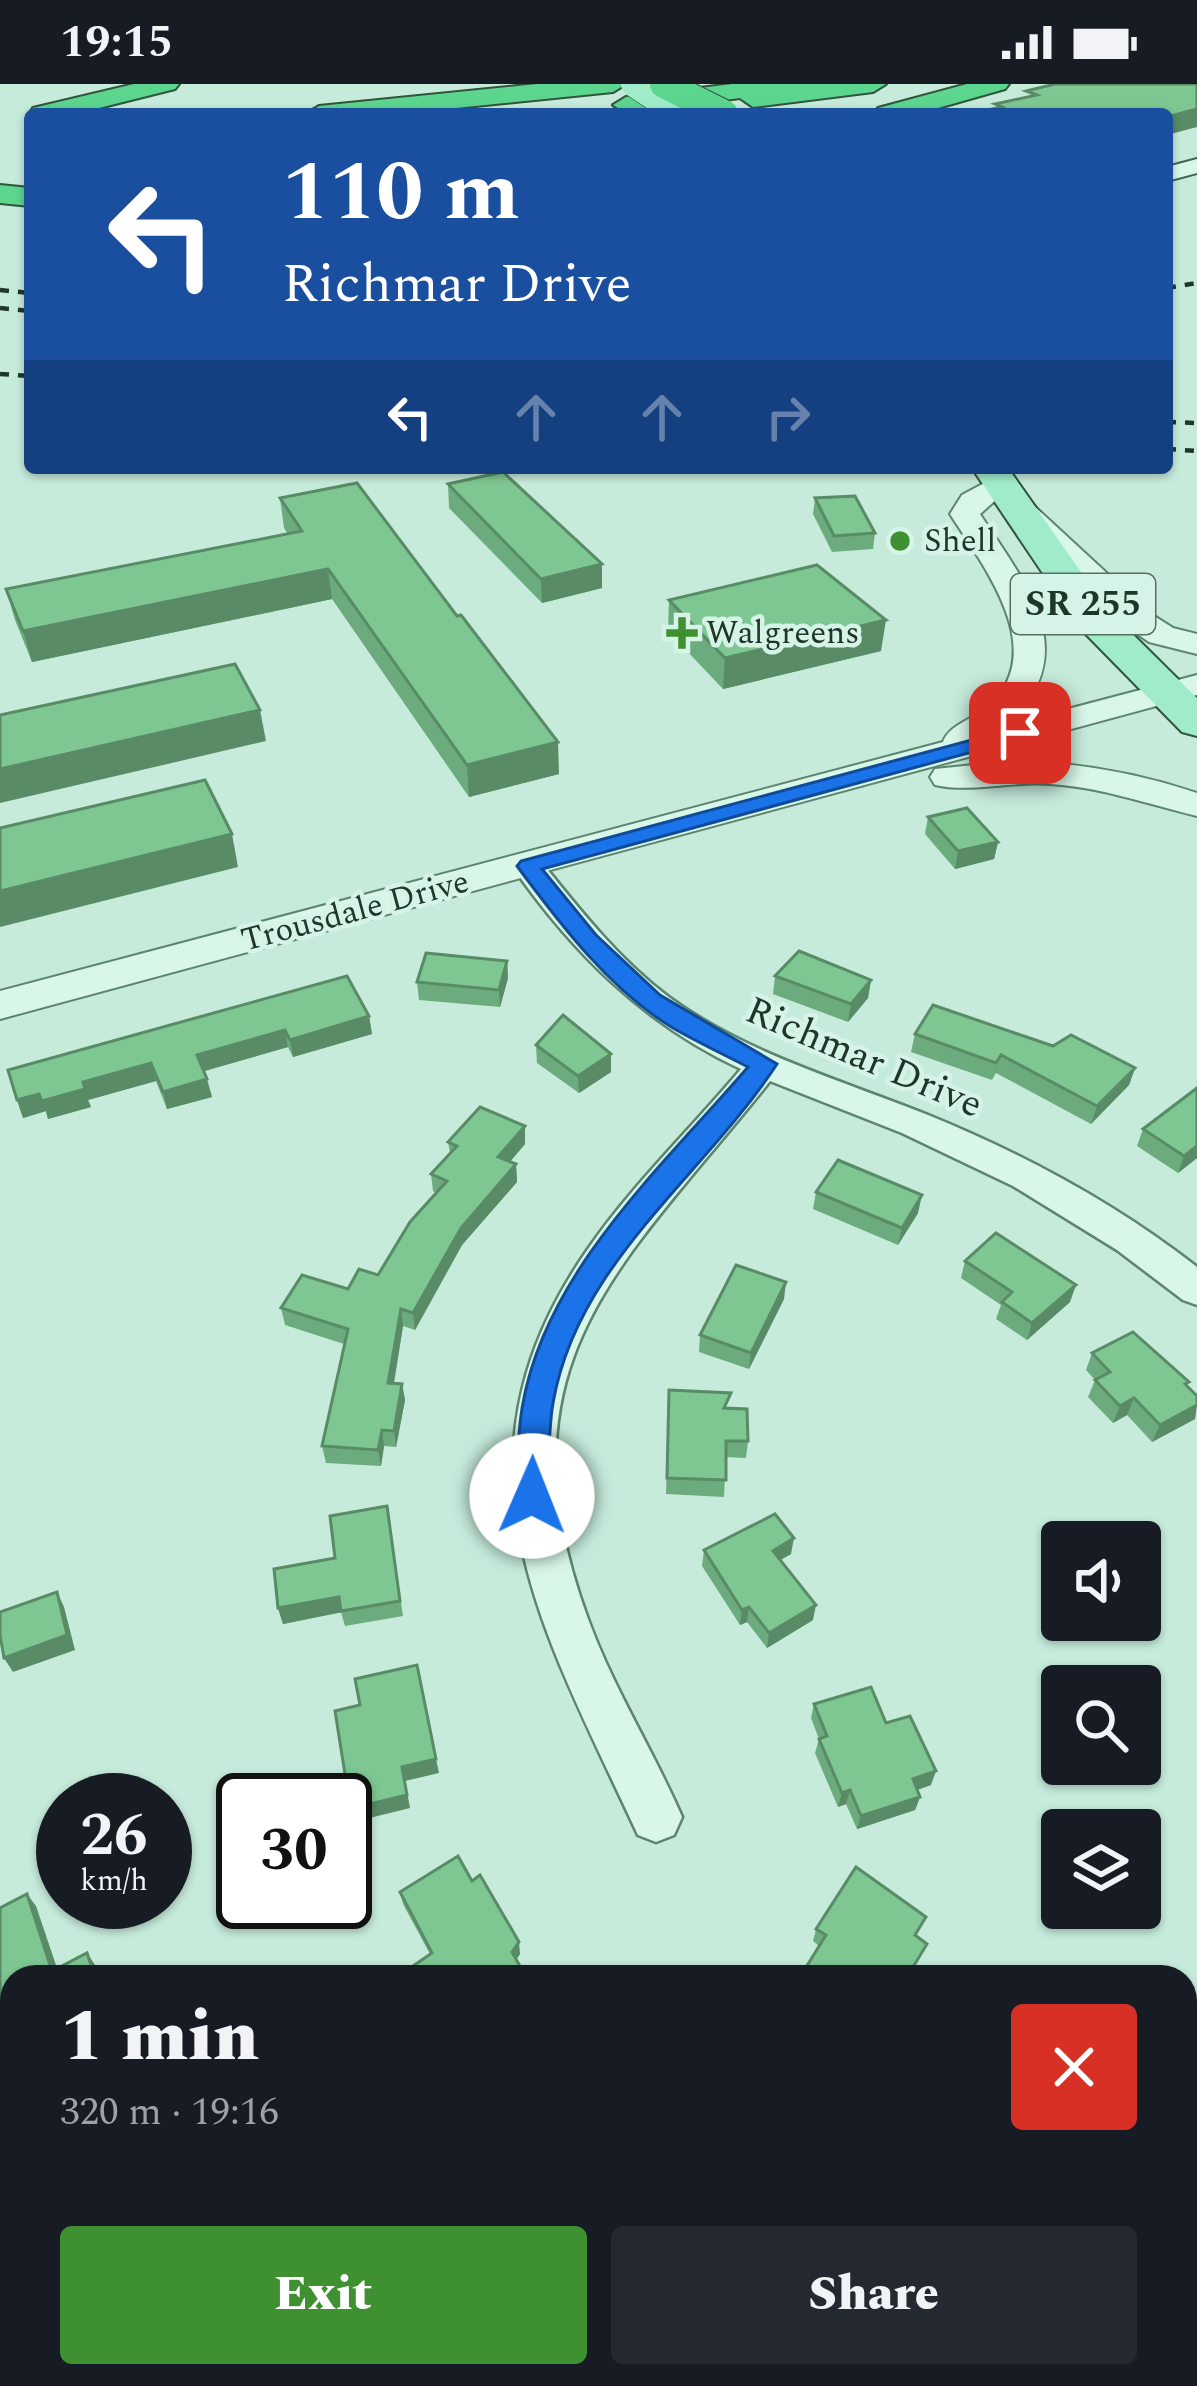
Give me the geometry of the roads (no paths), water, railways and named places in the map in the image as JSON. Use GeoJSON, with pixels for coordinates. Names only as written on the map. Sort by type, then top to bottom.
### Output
{"type":"FeatureCollection","features":[{"type":"Feature","properties":{"kind":"highway"},"geometry":{"type":"LineString","coordinates":[[67,108],[166,84]]}},
{"type":"Feature","properties":{"kind":"highway"},"geometry":{"type":"LineString","coordinates":[[345,84],[446,89],[526,84]]}},
{"type":"Feature","properties":{"kind":"highway"},"geometry":{"type":"LineString","coordinates":[[378,108],[613,84]]}},
{"type":"Feature","properties":{"kind":"highway"},"geometry":{"type":"LineString","coordinates":[[664,84],[713,108]]}},
{"type":"Feature","properties":{"kind":"highway"},"geometry":{"type":"LineString","coordinates":[[595,108],[794,84]]}},
{"type":"Feature","properties":{"kind":"highway"},"geometry":{"type":"LineString","coordinates":[[683,108],[873,84]]}},
{"type":"Feature","properties":{"kind":"highway"},"geometry":{"type":"LineString","coordinates":[[909,108],[996,84]]}},
{"type":"Feature","properties":{"kind":"main road"},"geometry":{"type":"LineString","coordinates":[[634,84],[670,108]]}},
{"type":"Feature","properties":{"kind":"main road"},"geometry":{"type":"LineString","coordinates":[[681,84],[716,108]]}},
{"type":"Feature","properties":{"kind":"main road","name":"SR 255"},"geometry":{"type":"LineString","coordinates":[[999,481],[1093,618],[1187,700]]}},
{"type":"Feature","properties":{"kind":"street"},"geometry":{"type":"LineString","coordinates":[[906,765],[984,725],[1010,703],[1030,667],[1031,631],[1022,604],[965,514],[972,501],[999,481],[1140,621],[1161,635],[1197,644]]}},
{"type":"Feature","properties":{"kind":"street","name":"Trousdale Drive"},"geometry":{"type":"LineString","coordinates":[[0,1004],[906,765],[1187,700]]}},
{"type":"Feature","properties":{"kind":"street"},"geometry":{"type":"LineString","coordinates":[[528,866],[607,864],[940,778],[986,772],[1106,777],[1197,805]]}},
{"type":"Feature","properties":{"kind":"street","name":"Richmar Drive"},"geometry":{"type":"LineString","coordinates":[[528,866],[588,940],[680,1022],[764,1064],[1035,1178],[1136,1241],[1197,1289]]}},
{"type":"Feature","properties":{"kind":"street"},"geometry":{"type":"LineString","coordinates":[[656,1817],[543,1566],[532,1496],[533,1435],[547,1371],[581,1292],[622,1233],[764,1064]]}},
{"type":"Feature","properties":{"kind":"railway"},"geometry":{"type":"LineString","coordinates":[[1173,287],[1197,283]]}},
{"type":"Feature","properties":{"kind":"railway"},"geometry":{"type":"LineString","coordinates":[[0,290],[24,292]]}},
{"type":"Feature","properties":{"kind":"railway"},"geometry":{"type":"LineString","coordinates":[[0,308],[24,310]]}},
{"type":"Feature","properties":{"kind":"railway"},"geometry":{"type":"LineString","coordinates":[[0,374],[24,376]]}},
{"type":"Feature","properties":{"kind":"railway"},"geometry":{"type":"LineString","coordinates":[[1173,422],[1197,423]]}},
{"type":"Feature","properties":{"kind":"railway"},"geometry":{"type":"LineString","coordinates":[[1173,449],[1197,451]]}},
{"type":"Feature","properties":{"kind":"place","name":"Shell"},"geometry":{"type":"Point","coordinates":[900,541]}},
{"type":"Feature","properties":{"kind":"place","name":"Walgreens"},"geometry":{"type":"Point","coordinates":[682,633]}}]}
